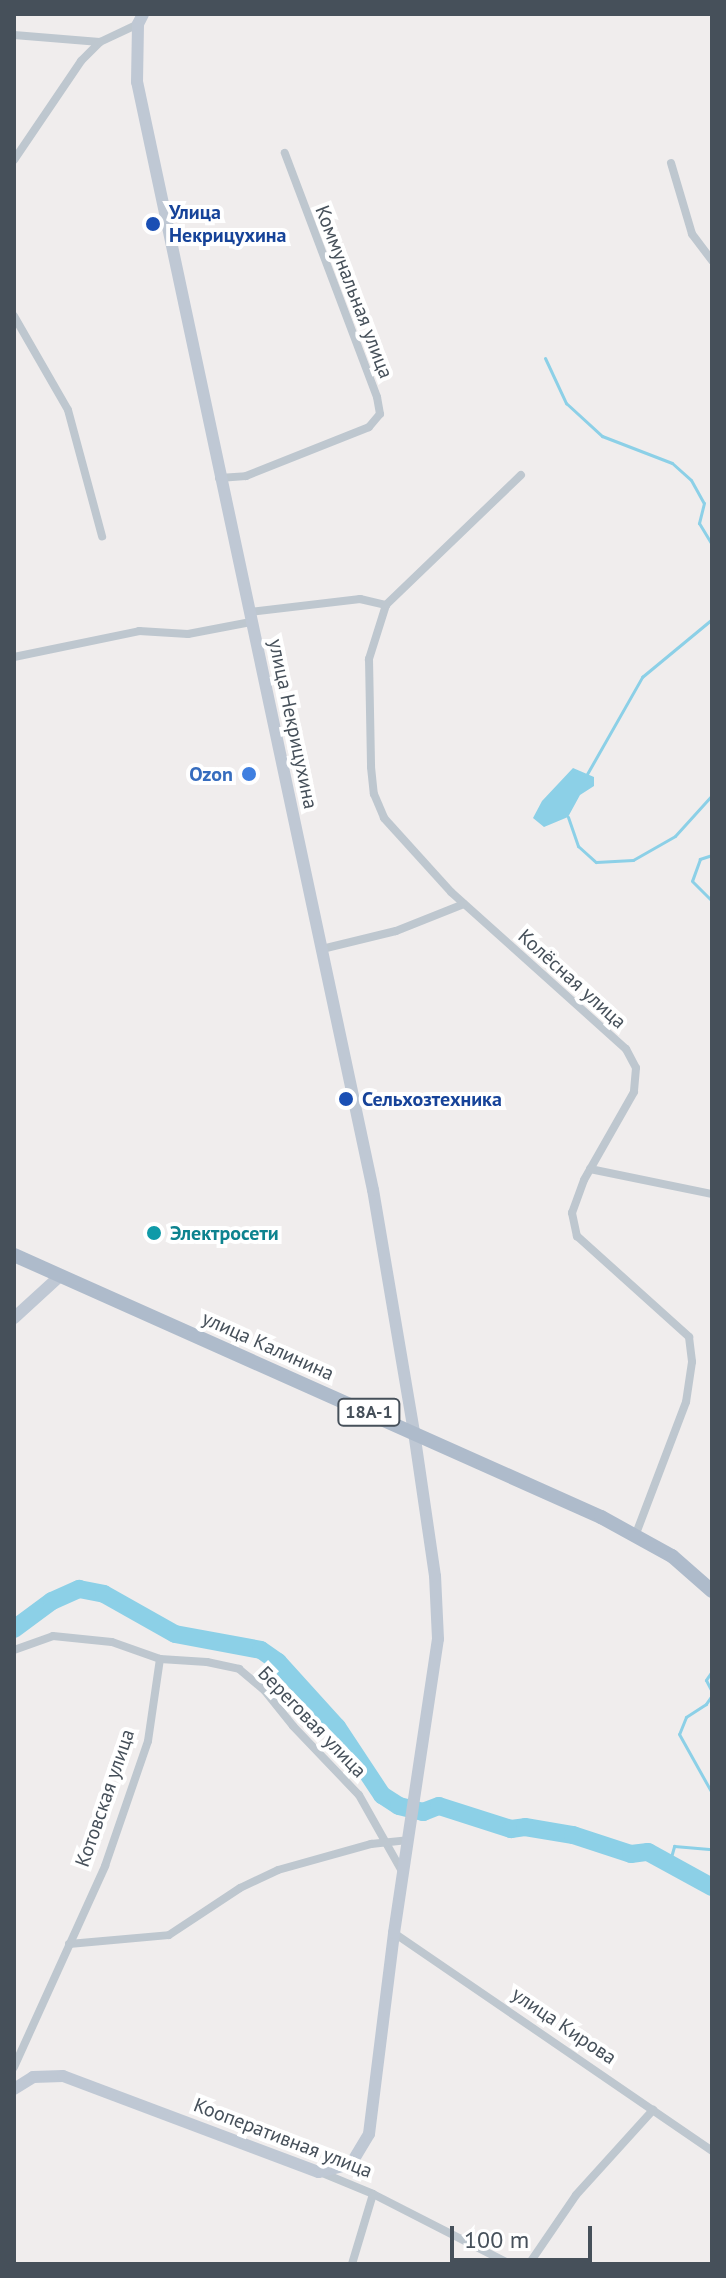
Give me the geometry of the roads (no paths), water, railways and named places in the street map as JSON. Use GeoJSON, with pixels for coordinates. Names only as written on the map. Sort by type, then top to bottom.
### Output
{"type":"FeatureCollection","features":[{"type":"Feature","properties":{"kind":"main road","name":"улица Калинина"},"geometry":{"type":"LineString","coordinates":[[14,1255],[414,1432],[635,1536],[672,1556],[712,1591]]}},
{"type":"Feature","properties":{"kind":"street"},"geometry":{"type":"LineString","coordinates":[[14,160],[81,61],[100,42],[140,19]]}},
{"type":"Feature","properties":{"kind":"street","name":"улица Некрицухина"},"geometry":{"type":"LineString","coordinates":[[140,19],[137,82],[373,1190],[414,1432],[435,1576],[438,1639],[408,1838]]}},
{"type":"Feature","properties":{"kind":"street"},"geometry":{"type":"LineString","coordinates":[[14,35],[100,42]]}},
{"type":"Feature","properties":{"kind":"street","name":"Коммунальная улица"},"geometry":{"type":"LineString","coordinates":[[219,478],[246,476],[369,427],[380,414],[377,397],[285,153]]}},
{"type":"Feature","properties":{"kind":"street"},"geometry":{"type":"LineString","coordinates":[[671,163],[692,234],[712,261]]}},
{"type":"Feature","properties":{"kind":"street"},"geometry":{"type":"LineString","coordinates":[[14,316],[68,410],[102,536]]}},
{"type":"Feature","properties":{"kind":"street","name":"Колёсная улица"},"geometry":{"type":"LineString","coordinates":[[521,475],[386,605],[369,659],[374,794],[384,818],[464,904],[626,1049],[636,1068],[634,1092],[590,1169],[572,1213],[577,1236],[689,1337],[692,1362],[686,1402],[635,1536]]}},
{"type":"Feature","properties":{"kind":"street"},"geometry":{"type":"LineString","coordinates":[[14,657],[139,631],[188,634],[250,617],[360,599],[386,605]]}},
{"type":"Feature","properties":{"kind":"street"},"geometry":{"type":"LineString","coordinates":[[322,949],[396,931],[464,904]]}},
{"type":"Feature","properties":{"kind":"street"},"geometry":{"type":"LineString","coordinates":[[590,1169],[712,1194]]}},
{"type":"Feature","properties":{"kind":"street"},"geometry":{"type":"LineString","coordinates":[[14,1318],[60,1276]]}},
{"type":"Feature","properties":{"kind":"street","name":"Береговая улица"},"geometry":{"type":"LineString","coordinates":[[14,1650],[53,1636],[112,1642],[160,1659],[207,1662],[239,1669],[265,1691],[293,1726],[359,1795],[403,1874]]}},
{"type":"Feature","properties":{"kind":"street","name":"Котовская улица"},"geometry":{"type":"LineString","coordinates":[[14,2067],[105,1866],[148,1741],[160,1659]]}},
{"type":"Feature","properties":{"kind":"street"},"geometry":{"type":"LineString","coordinates":[[69,1944],[169,1935],[240,1888],[278,1870],[408,1838],[369,2134],[351,2164],[319,2172]]}},
{"type":"Feature","properties":{"kind":"street","name":"улица Кирова"},"geometry":{"type":"LineString","coordinates":[[394,1933],[712,2151]]}},
{"type":"Feature","properties":{"kind":"street","name":"Кооперативная улица"},"geometry":{"type":"LineString","coordinates":[[14,2089],[33,2077],[63,2076],[373,2194],[510,2264]]}},
{"type":"Feature","properties":{"kind":"street"},"geometry":{"type":"LineString","coordinates":[[529,2264],[576,2195],[653,2110]]}},
{"type":"Feature","properties":{"kind":"street"},"geometry":{"type":"LineString","coordinates":[[352,2264],[373,2194]]}},
{"type":"Feature","properties":{"kind":"water"},"geometry":{"type":"Polygon","coordinates":[[[573,768],[594,777],[594,786],[580,795],[568,817],[544,827],[533,818],[542,801],[573,768]]]}},
{"type":"Feature","properties":{"kind":"waterway"},"geometry":{"type":"LineString","coordinates":[[545,358],[566,403],[602,436],[672,463],[691,480],[704,503],[699,523],[712,545]]}},
{"type":"Feature","properties":{"kind":"waterway"},"geometry":{"type":"LineString","coordinates":[[587,774],[642,677],[712,619]]}},
{"type":"Feature","properties":{"kind":"waterway"},"geometry":{"type":"LineString","coordinates":[[568,817],[578,846],[596,862],[633,860],[675,836],[712,795]]}},
{"type":"Feature","properties":{"kind":"waterway"},"geometry":{"type":"LineString","coordinates":[[712,855],[700,859],[692,881],[712,901]]}},
{"type":"Feature","properties":{"kind":"waterway"},"geometry":{"type":"LineString","coordinates":[[14,1629],[52,1601],[79,1589],[104,1594],[175,1634],[261,1650],[278,1662],[337,1727],[382,1795],[399,1806],[423,1812],[439,1806],[511,1829],[525,1827],[573,1835],[631,1854],[648,1852],[712,1887]]}},
{"type":"Feature","properties":{"kind":"waterway"},"geometry":{"type":"LineString","coordinates":[[712,1671],[706,1680],[712,1692]]}},
{"type":"Feature","properties":{"kind":"waterway"},"geometry":{"type":"LineString","coordinates":[[712,1695],[706,1704],[686,1717],[679,1734],[712,1793]]}},
{"type":"Feature","properties":{"kind":"waterway"},"geometry":{"type":"LineString","coordinates":[[669,1864],[674,1846],[712,1849]]}},
{"type":"Feature","properties":{"kind":"place","name":"Улица Некрицухина"},"geometry":{"type":"Point","coordinates":[153,224]}},
{"type":"Feature","properties":{"kind":"place","name":"Ozon"},"geometry":{"type":"Point","coordinates":[249,774]}},
{"type":"Feature","properties":{"kind":"place","name":"Сельхозтехника"},"geometry":{"type":"Point","coordinates":[346,1099]}},
{"type":"Feature","properties":{"kind":"place","name":"Электросети"},"geometry":{"type":"Point","coordinates":[154,1233]}}]}
